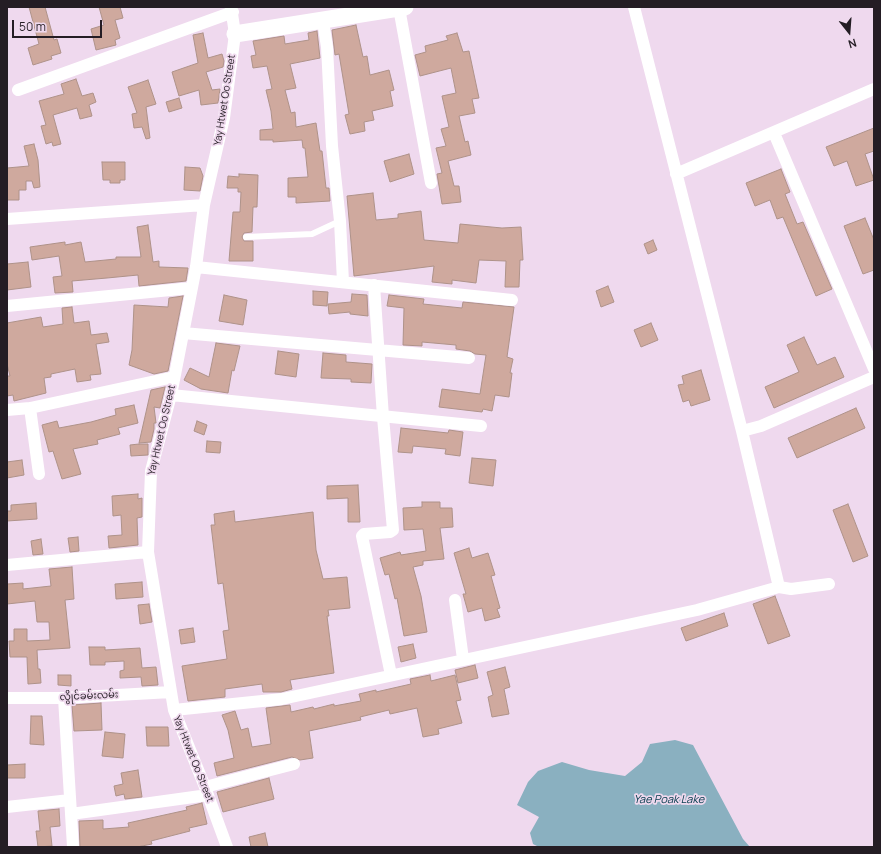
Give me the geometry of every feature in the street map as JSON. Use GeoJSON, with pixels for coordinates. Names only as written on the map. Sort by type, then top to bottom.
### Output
{"type":"FeatureCollection","features":[{"type":"Feature","properties":{"kind":"street"},"geometry":{"type":"LineString","coordinates":[[634,7],[742,431],[779,587]]}},
{"type":"Feature","properties":{"kind":"street"},"geometry":{"type":"LineString","coordinates":[[235,34],[402,8],[431,183]]}},
{"type":"Feature","properties":{"kind":"street"},"geometry":{"type":"LineString","coordinates":[[18,90],[232,10]]}},
{"type":"Feature","properties":{"kind":"street","name":"Yay Htwet Oo Street"},"geometry":{"type":"LineString","coordinates":[[226,847],[174,710],[148,552],[151,471],[171,395],[196,267],[204,205],[224,118],[235,34],[232,10]]}},
{"type":"Feature","properties":{"kind":"street"},"geometry":{"type":"LineString","coordinates":[[323,21],[327,47],[332,146],[340,221],[343,282]]}},
{"type":"Feature","properties":{"kind":"street"},"geometry":{"type":"LineString","coordinates":[[676,174],[874,89]]}},
{"type":"Feature","properties":{"kind":"street"},"geometry":{"type":"LineString","coordinates":[[774,133],[874,369]]}},
{"type":"Feature","properties":{"kind":"street"},"geometry":{"type":"LineString","coordinates":[[7,219],[204,205]]}},
{"type":"Feature","properties":{"kind":"street"},"geometry":{"type":"LineString","coordinates":[[196,267],[512,300]]}},
{"type":"Feature","properties":{"kind":"street"},"geometry":{"type":"LineString","coordinates":[[374,285],[382,416],[393,530],[390,532],[364,534],[362,536],[391,675]]}},
{"type":"Feature","properties":{"kind":"street"},"geometry":{"type":"LineString","coordinates":[[7,306],[191,288]]}},
{"type":"Feature","properties":{"kind":"street"},"geometry":{"type":"LineString","coordinates":[[183,333],[469,358]]}},
{"type":"Feature","properties":{"kind":"street"},"geometry":{"type":"LineString","coordinates":[[7,410],[30,408],[174,377]]}},
{"type":"Feature","properties":{"kind":"street"},"geometry":{"type":"LineString","coordinates":[[742,431],[761,426],[874,378]]}},
{"type":"Feature","properties":{"kind":"street"},"geometry":{"type":"LineString","coordinates":[[171,395],[481,426]]}},
{"type":"Feature","properties":{"kind":"street"},"geometry":{"type":"LineString","coordinates":[[30,408],[39,474]]}},
{"type":"Feature","properties":{"kind":"street"},"geometry":{"type":"LineString","coordinates":[[7,565],[148,552]]}},
{"type":"Feature","properties":{"kind":"street"},"geometry":{"type":"LineString","coordinates":[[174,710],[282,699],[697,610],[779,587],[791,589],[829,584]]}},
{"type":"Feature","properties":{"kind":"street"},"geometry":{"type":"LineString","coordinates":[[455,600],[462,660]]}},
{"type":"Feature","properties":{"kind":"street","name":"လွိုင်ခမ်းလမ်း"},"geometry":{"type":"LineString","coordinates":[[7,698],[64,698],[170,692]]}},
{"type":"Feature","properties":{"kind":"street"},"geometry":{"type":"LineString","coordinates":[[64,698],[73,847]]}},
{"type":"Feature","properties":{"kind":"street"},"geometry":{"type":"LineString","coordinates":[[71,814],[206,791],[294,764]]}},
{"type":"Feature","properties":{"kind":"street"},"geometry":{"type":"LineString","coordinates":[[7,808],[70,800]]}},
{"type":"Feature","properties":{"kind":"lane"},"geometry":{"type":"LineString","coordinates":[[246,237],[312,234],[340,221]]}},
{"type":"Feature","properties":{"kind":"water","name":"Yae Poak Lake"},"geometry":{"type":"Polygon","coordinates":[[[675,740],[693,745],[743,839],[750,847],[539,847],[533,844],[530,833],[539,817],[517,805],[528,782],[538,771],[562,762],[589,770],[625,776],[642,762],[650,744],[675,740]]]}},
{"type":"Feature","properties":{"kind":"building"},"geometry":{"type":"Polygon","coordinates":[[[29,7],[45,7],[54,40],[57,39],[61,53],[51,56],[52,59],[33,65],[28,48],[39,44],[29,7]]]}},
{"type":"Feature","properties":{"kind":"building"},"geometry":{"type":"Polygon","coordinates":[[[99,7],[120,7],[123,18],[115,20],[120,38],[115,40],[116,45],[96,50],[91,29],[104,25],[99,7]]]}},
{"type":"Feature","properties":{"kind":"building"},"geometry":{"type":"Polygon","coordinates":[[[356,25],[363,57],[367,56],[370,75],[389,70],[394,90],[390,91],[393,106],[372,111],[374,120],[364,122],[365,131],[350,134],[345,115],[349,114],[339,54],[335,55],[332,30],[356,25]]]}},
{"type":"Feature","properties":{"kind":"building"},"geometry":{"type":"Polygon","coordinates":[[[317,31],[320,58],[290,64],[296,88],[285,90],[291,113],[295,112],[296,127],[316,123],[320,151],[322,151],[326,188],[329,188],[330,201],[296,203],[296,197],[288,197],[288,178],[308,177],[305,148],[303,148],[302,140],[273,142],[273,140],[260,140],[260,130],[273,129],[271,111],[266,90],[272,89],[267,66],[253,68],[251,56],[256,55],[253,41],[284,36],[285,44],[309,40],[308,33],[317,31]]]}},
{"type":"Feature","properties":{"kind":"building"},"geometry":{"type":"Polygon","coordinates":[[[203,33],[208,58],[222,54],[224,61],[223,67],[206,72],[212,90],[220,89],[218,103],[201,105],[199,90],[179,96],[172,72],[198,63],[193,35],[203,33]]]}},
{"type":"Feature","properties":{"kind":"building"},"geometry":{"type":"Polygon","coordinates":[[[457,33],[463,52],[469,51],[479,98],[472,99],[475,113],[459,116],[465,142],[468,141],[471,155],[448,161],[454,186],[459,186],[461,202],[442,204],[437,174],[442,173],[436,148],[446,146],[441,129],[449,127],[442,96],[456,93],[451,68],[420,76],[415,55],[426,52],[425,46],[448,40],[446,36],[457,33]]]}},
{"type":"Feature","properties":{"kind":"building"},"geometry":{"type":"Polygon","coordinates":[[[76,79],[82,96],[93,93],[96,102],[89,105],[92,116],[80,119],[77,108],[53,115],[61,144],[53,146],[52,142],[46,144],[41,126],[46,125],[39,101],[64,94],[61,84],[76,79]]]}},
{"type":"Feature","properties":{"kind":"building"},"geometry":{"type":"Polygon","coordinates":[[[148,80],[156,104],[146,107],[150,138],[146,139],[142,127],[134,128],[132,114],[137,113],[128,87],[148,80]]]}},
{"type":"Feature","properties":{"kind":"building"},"geometry":{"type":"Polygon","coordinates":[[[179,98],[182,108],[169,112],[166,102],[179,98]]]}},
{"type":"Feature","properties":{"kind":"building"},"geometry":{"type":"Polygon","coordinates":[[[874,128],[874,151],[865,154],[874,180],[856,186],[847,161],[834,166],[826,147],[874,128]]]}},
{"type":"Feature","properties":{"kind":"building"},"geometry":{"type":"Polygon","coordinates":[[[34,144],[38,160],[40,187],[34,188],[32,181],[26,181],[26,190],[19,190],[19,200],[7,200],[7,168],[29,166],[24,146],[34,144]]]}},
{"type":"Feature","properties":{"kind":"building"},"geometry":{"type":"Polygon","coordinates":[[[409,154],[414,174],[390,182],[384,161],[409,154]]]}},
{"type":"Feature","properties":{"kind":"building"},"geometry":{"type":"Polygon","coordinates":[[[102,162],[125,162],[125,180],[120,180],[120,183],[110,183],[110,180],[103,180],[102,162]]]}},
{"type":"Feature","properties":{"kind":"building"},"geometry":{"type":"Polygon","coordinates":[[[185,167],[200,168],[203,176],[200,191],[184,190],[185,167]]]}},
{"type":"Feature","properties":{"kind":"building"},"geometry":{"type":"Polygon","coordinates":[[[781,169],[790,192],[785,194],[797,224],[803,222],[832,289],[816,296],[783,217],[777,219],[770,200],[755,206],[746,183],[781,169]]]}},
{"type":"Feature","properties":{"kind":"building"},"geometry":{"type":"Polygon","coordinates":[[[239,174],[258,175],[257,207],[253,207],[252,232],[244,233],[242,237],[244,241],[253,241],[253,261],[229,261],[233,212],[240,212],[241,192],[238,192],[238,188],[227,188],[228,176],[239,177],[239,174]]]}},
{"type":"Feature","properties":{"kind":"building"},"geometry":{"type":"Polygon","coordinates":[[[373,193],[376,220],[398,218],[398,214],[421,211],[424,240],[458,243],[460,224],[502,228],[521,227],[523,260],[520,260],[519,287],[505,287],[506,261],[479,260],[476,283],[452,280],[452,284],[432,282],[434,266],[354,276],[347,196],[373,193]]]}},
{"type":"Feature","properties":{"kind":"building"},"geometry":{"type":"Polygon","coordinates":[[[865,218],[874,240],[874,270],[863,274],[844,226],[865,218]]]}},
{"type":"Feature","properties":{"kind":"building"},"geometry":{"type":"Polygon","coordinates":[[[148,225],[153,262],[159,261],[159,267],[188,268],[186,281],[139,286],[138,275],[72,281],[73,292],[55,293],[53,277],[62,276],[59,256],[32,260],[30,247],[65,242],[65,245],[81,242],[85,262],[116,259],[116,257],[141,257],[137,227],[148,225]]]}},
{"type":"Feature","properties":{"kind":"building"},"geometry":{"type":"Polygon","coordinates":[[[653,240],[657,250],[648,254],[644,244],[653,240]]]}},
{"type":"Feature","properties":{"kind":"building"},"geometry":{"type":"Polygon","coordinates":[[[28,262],[31,287],[7,290],[7,264],[28,262]]]}},
{"type":"Feature","properties":{"kind":"building"},"geometry":{"type":"Polygon","coordinates":[[[608,286],[614,302],[601,307],[596,291],[608,286]]]}},
{"type":"Feature","properties":{"kind":"building"},"geometry":{"type":"Polygon","coordinates":[[[313,291],[328,292],[327,306],[313,305],[313,291]]]}},
{"type":"Feature","properties":{"kind":"building"},"geometry":{"type":"Polygon","coordinates":[[[352,294],[367,295],[368,316],[350,314],[350,312],[329,314],[328,304],[351,302],[352,294]]]}},
{"type":"Feature","properties":{"kind":"building"},"geometry":{"type":"Polygon","coordinates":[[[224,295],[247,300],[243,325],[219,321],[224,295]]]}},
{"type":"Feature","properties":{"kind":"building"},"geometry":{"type":"Polygon","coordinates":[[[389,295],[424,299],[423,304],[462,308],[463,302],[514,307],[507,357],[513,359],[510,373],[512,373],[509,397],[495,395],[492,411],[483,409],[482,412],[439,407],[442,389],[480,394],[486,355],[456,349],[456,345],[422,342],[422,346],[403,345],[404,308],[387,306],[389,295]]]}},
{"type":"Feature","properties":{"kind":"building"},"geometry":{"type":"Polygon","coordinates":[[[183,296],[168,371],[154,374],[129,365],[132,350],[134,305],[168,307],[169,298],[183,296]]]}},
{"type":"Feature","properties":{"kind":"building"},"geometry":{"type":"Polygon","coordinates":[[[72,307],[74,323],[89,321],[91,335],[107,333],[109,342],[96,344],[101,374],[90,375],[91,380],[77,382],[75,369],[51,374],[51,377],[44,378],[46,393],[14,401],[13,395],[7,396],[7,376],[10,376],[7,364],[7,323],[41,317],[43,327],[63,324],[62,308],[72,307]]]}},
{"type":"Feature","properties":{"kind":"building"},"geometry":{"type":"Polygon","coordinates":[[[651,323],[658,340],[641,347],[634,330],[651,323]]]}},
{"type":"Feature","properties":{"kind":"building"},"geometry":{"type":"Polygon","coordinates":[[[804,337],[817,365],[835,357],[844,377],[774,408],[765,387],[799,372],[787,345],[804,337]]]}},
{"type":"Feature","properties":{"kind":"building"},"geometry":{"type":"Polygon","coordinates":[[[216,343],[240,346],[234,371],[232,370],[228,393],[201,389],[184,380],[190,368],[209,377],[216,343]]]}},
{"type":"Feature","properties":{"kind":"building"},"geometry":{"type":"Polygon","coordinates":[[[278,351],[299,354],[296,377],[275,374],[278,351]]]}},
{"type":"Feature","properties":{"kind":"building"},"geometry":{"type":"Polygon","coordinates":[[[323,353],[346,355],[346,362],[372,364],[371,383],[351,382],[351,379],[321,378],[323,353]]]}},
{"type":"Feature","properties":{"kind":"building"},"geometry":{"type":"Polygon","coordinates":[[[701,370],[710,400],[691,406],[689,400],[683,402],[678,385],[684,384],[682,376],[701,370]]]}},
{"type":"Feature","properties":{"kind":"building"},"geometry":{"type":"Polygon","coordinates":[[[165,387],[160,408],[154,407],[156,423],[154,423],[151,442],[139,443],[151,390],[165,387]]]}},
{"type":"Feature","properties":{"kind":"building"},"geometry":{"type":"Polygon","coordinates":[[[134,405],[138,423],[118,428],[120,434],[97,440],[98,444],[73,449],[81,474],[62,479],[53,451],[49,452],[42,425],[57,421],[59,428],[91,422],[116,415],[115,409],[134,405]]]}},
{"type":"Feature","properties":{"kind":"building"},"geometry":{"type":"Polygon","coordinates":[[[856,408],[865,428],[797,458],[788,438],[856,408]]]}},
{"type":"Feature","properties":{"kind":"building"},"geometry":{"type":"Polygon","coordinates":[[[197,421],[207,425],[204,435],[194,431],[197,421]]]}},
{"type":"Feature","properties":{"kind":"building"},"geometry":{"type":"Polygon","coordinates":[[[401,428],[448,433],[449,430],[463,432],[460,456],[445,454],[446,449],[413,446],[412,453],[398,452],[401,428]]]}},
{"type":"Feature","properties":{"kind":"building"},"geometry":{"type":"Polygon","coordinates":[[[207,441],[221,442],[220,453],[206,452],[207,441]]]}},
{"type":"Feature","properties":{"kind":"building"},"geometry":{"type":"Polygon","coordinates":[[[148,444],[148,455],[131,456],[130,445],[148,444]]]}},
{"type":"Feature","properties":{"kind":"building"},"geometry":{"type":"Polygon","coordinates":[[[472,458],[496,460],[493,486],[469,483],[472,458]]]}},
{"type":"Feature","properties":{"kind":"building"},"geometry":{"type":"Polygon","coordinates":[[[22,460],[24,475],[7,478],[7,462],[22,460]]]}},
{"type":"Feature","properties":{"kind":"building"},"geometry":{"type":"Polygon","coordinates":[[[358,485],[360,522],[348,522],[348,498],[327,499],[327,486],[358,485]]]}},
{"type":"Feature","properties":{"kind":"building"},"geometry":{"type":"Polygon","coordinates":[[[138,494],[138,499],[142,498],[142,517],[137,518],[138,545],[109,548],[108,536],[122,535],[121,515],[113,516],[112,496],[138,494]]]}},
{"type":"Feature","properties":{"kind":"building"},"geometry":{"type":"Polygon","coordinates":[[[422,502],[440,502],[440,508],[452,508],[453,527],[440,528],[444,559],[423,561],[423,565],[413,567],[421,596],[427,632],[404,636],[397,598],[395,599],[389,574],[385,575],[380,558],[400,552],[401,555],[426,551],[423,529],[404,530],[403,508],[422,507],[422,502]]]}},
{"type":"Feature","properties":{"kind":"building"},"geometry":{"type":"Polygon","coordinates":[[[36,503],[37,519],[7,521],[7,511],[11,511],[11,505],[36,503]]]}},
{"type":"Feature","properties":{"kind":"building"},"geometry":{"type":"Polygon","coordinates":[[[848,504],[868,556],[853,562],[833,510],[848,504]]]}},
{"type":"Feature","properties":{"kind":"building"},"geometry":{"type":"Polygon","coordinates":[[[234,511],[235,522],[313,512],[316,550],[323,579],[347,577],[350,608],[328,610],[329,616],[327,616],[334,673],[290,680],[292,689],[281,692],[263,692],[262,684],[225,689],[225,697],[188,701],[182,666],[227,659],[223,631],[229,630],[223,583],[218,584],[211,525],[215,525],[214,514],[234,511]]]}},
{"type":"Feature","properties":{"kind":"building"},"geometry":{"type":"Polygon","coordinates":[[[78,537],[79,551],[70,552],[68,538],[78,537]]]}},
{"type":"Feature","properties":{"kind":"building"},"geometry":{"type":"Polygon","coordinates":[[[41,539],[43,554],[33,555],[31,541],[41,539]]]}},
{"type":"Feature","properties":{"kind":"building"},"geometry":{"type":"Polygon","coordinates":[[[469,548],[472,558],[488,553],[495,575],[491,576],[500,608],[497,609],[500,617],[485,621],[482,608],[468,612],[463,594],[466,594],[454,553],[469,548]]]}},
{"type":"Feature","properties":{"kind":"building"},"geometry":{"type":"Polygon","coordinates":[[[72,567],[74,599],[65,600],[70,648],[37,650],[38,669],[40,669],[41,683],[28,684],[27,657],[10,657],[9,641],[14,641],[14,629],[27,629],[27,641],[50,640],[49,622],[37,622],[35,601],[7,604],[7,584],[23,583],[23,589],[51,586],[49,569],[72,567]]]}},
{"type":"Feature","properties":{"kind":"building"},"geometry":{"type":"Polygon","coordinates":[[[142,582],[143,597],[116,599],[115,584],[142,582]]]}},
{"type":"Feature","properties":{"kind":"building"},"geometry":{"type":"Polygon","coordinates":[[[775,596],[790,636],[768,644],[753,604],[775,596]]]}},
{"type":"Feature","properties":{"kind":"building"},"geometry":{"type":"Polygon","coordinates":[[[149,604],[152,622],[140,624],[138,605],[149,604]]]}},
{"type":"Feature","properties":{"kind":"building"},"geometry":{"type":"Polygon","coordinates":[[[724,613],[728,626],[686,641],[681,628],[724,613]]]}},
{"type":"Feature","properties":{"kind":"building"},"geometry":{"type":"Polygon","coordinates":[[[193,628],[195,642],[181,644],[179,630],[193,628]]]}},
{"type":"Feature","properties":{"kind":"building"},"geometry":{"type":"Polygon","coordinates":[[[413,644],[416,658],[401,662],[398,647],[413,644]]]}},
{"type":"Feature","properties":{"kind":"building"},"geometry":{"type":"Polygon","coordinates":[[[89,647],[105,647],[105,650],[140,648],[142,668],[156,667],[158,685],[142,686],[141,677],[120,678],[120,671],[124,670],[124,661],[105,662],[105,665],[90,665],[89,647]]]}},
{"type":"Feature","properties":{"kind":"building"},"geometry":{"type":"Polygon","coordinates":[[[475,665],[478,678],[458,683],[455,670],[475,665]]]}},
{"type":"Feature","properties":{"kind":"building"},"geometry":{"type":"Polygon","coordinates":[[[505,667],[510,687],[504,689],[509,714],[492,717],[488,697],[493,695],[487,672],[505,667]]]}},
{"type":"Feature","properties":{"kind":"building"},"geometry":{"type":"Polygon","coordinates":[[[58,675],[71,675],[71,686],[58,685],[58,675]]]}},
{"type":"Feature","properties":{"kind":"building"},"geometry":{"type":"Polygon","coordinates":[[[430,675],[431,681],[455,675],[461,700],[456,701],[462,723],[438,729],[439,734],[423,737],[417,708],[390,714],[389,710],[360,717],[361,720],[309,731],[313,758],[300,760],[292,757],[217,776],[214,763],[234,758],[228,730],[222,715],[235,711],[241,730],[248,728],[252,747],[271,744],[266,708],[290,705],[291,712],[313,707],[314,709],[334,704],[334,706],[361,701],[359,694],[376,690],[376,692],[411,684],[410,679],[430,675]]]}},
{"type":"Feature","properties":{"kind":"building"},"geometry":{"type":"Polygon","coordinates":[[[101,703],[102,730],[74,731],[72,705],[101,703]]]}},
{"type":"Feature","properties":{"kind":"building"},"geometry":{"type":"Polygon","coordinates":[[[31,716],[42,716],[44,745],[30,744],[31,716]]]}},
{"type":"Feature","properties":{"kind":"building"},"geometry":{"type":"Polygon","coordinates":[[[146,727],[168,727],[169,746],[147,746],[146,727]]]}},
{"type":"Feature","properties":{"kind":"building"},"geometry":{"type":"Polygon","coordinates":[[[105,732],[125,734],[123,758],[102,756],[105,732]]]}},
{"type":"Feature","properties":{"kind":"building"},"geometry":{"type":"Polygon","coordinates":[[[25,764],[25,778],[7,778],[7,765],[25,764]]]}},
{"type":"Feature","properties":{"kind":"building"},"geometry":{"type":"Polygon","coordinates":[[[138,770],[142,797],[125,799],[124,794],[116,796],[114,786],[123,784],[121,773],[138,770]]]}},
{"type":"Feature","properties":{"kind":"building"},"geometry":{"type":"Polygon","coordinates":[[[269,778],[274,799],[223,812],[217,792],[269,778]]]}},
{"type":"Feature","properties":{"kind":"building"},"geometry":{"type":"Polygon","coordinates":[[[202,803],[207,824],[189,828],[190,831],[151,841],[152,844],[137,847],[80,847],[79,821],[103,820],[103,829],[129,827],[128,823],[187,810],[186,807],[202,803]]]}},
{"type":"Feature","properties":{"kind":"building"},"geometry":{"type":"Polygon","coordinates":[[[59,809],[60,826],[50,827],[52,846],[38,847],[36,831],[40,831],[38,811],[59,809]]]}},
{"type":"Feature","properties":{"kind":"building"},"geometry":{"type":"Polygon","coordinates":[[[265,833],[268,847],[251,847],[249,837],[265,833]]]}}]}
